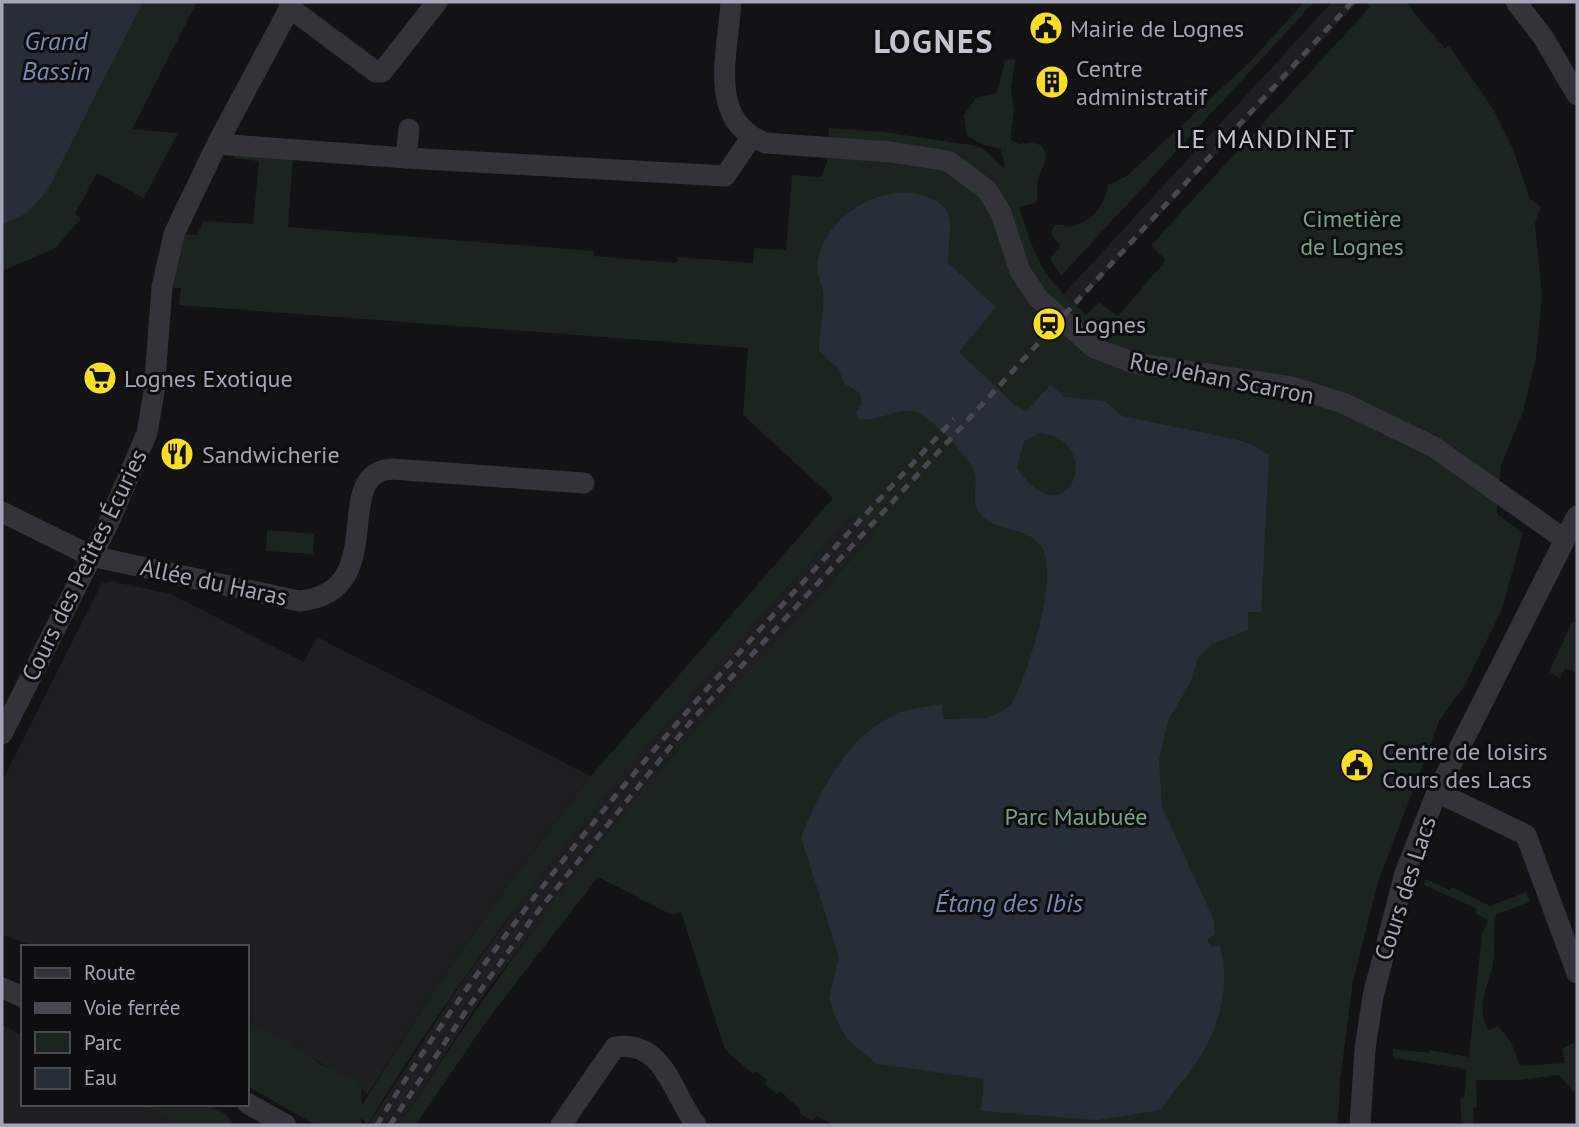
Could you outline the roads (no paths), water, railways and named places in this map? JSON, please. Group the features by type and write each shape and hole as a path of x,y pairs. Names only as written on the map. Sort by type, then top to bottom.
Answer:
{"street":[{"path":"291,4 376,72 382,72 437,2"},
{"path":"217,144 406,159 725,176 751,138 733,120 725,97 731,2"},
{"path":"1516,2 1544,37 1577,95"},
{"name":"Cours des Petites Écuries","path":"2,734 126,486 146,433 169,251 181,217 217,144 291,4"},
{"path":"406,159 409,130"},
{"name":"Rue Jehan Scarron","path":"751,138 766,143 904,153 948,161 986,190 1001,213 1020,271 1038,298 1094,348 1133,363 1292,387 1343,403 1420,438 1563,539"},
{"name":"Allée du Haras","path":"91,556 292,600 308,600 334,589 352,565 362,492 379,472 392,469 584,483"},
{"path":"2,512 91,556"},
{"name":"Cours des Lacs","path":"1360,1125 1365,1049 1386,938 1405,873 1437,792 1577,516"},
{"path":"1437,792 1526,835 1568,920 1577,973"},
{"path":"2,988 21,996"},
{"path":"561,1125 615,1047 629,1045 647,1053 663,1066 696,1125"},
{"path":"248,1104 286,1125"}],"water":[{"name":"Grand Bassin","path":"2,2 143,2 47,191 27,213 2,225"},
{"name":"Étang des Ibis","path":"899,193 914,193 930,198 946,210 950,227 948,263 996,307 959,352 1016,406 1026,412 1051,384 1064,397 1105,401 1122,416 1234,439 1251,444 1269,455 1261,612 1248,612 1248,630 1212,644 1198,658 1191,682 1168,720 1159,760 1162,807 1213,918 1215,934 1207,940 1212,947 1220,946 1224,979 1220,1011 1209,1041 1162,1108 1155,1111 1097,1120 981,1111 984,1079 877,1064 848,1040 829,999 839,957 801,837 817,800 850,749 881,723 899,713 942,704 943,719 988,718 1011,706 1032,651 1047,580 1046,560 1035,539 991,523 978,510 975,501 975,473 949,439 923,415 916,412 902,411 873,419 859,419 856,413 862,404 860,393 845,384 838,368 819,351 823,298 817,264 823,244 831,230 854,209 868,201","holes":["1040,433 1060,439 1072,452 1076,467 1073,481 1064,492 1052,495 1035,489 1017,468 1024,441"]}],"railway":[{"path":"390,1125 531,920 692,720 1352,2"},
{"path":"377,1125 439,1029 505,936 575,846 722,672 954,419"}],"place":[{"name":"Mairie de Lognes","path":"1046,28"},
{"name":"Centre administratif","path":"1052,82"},
{"name":"Lognes","path":"1049,324"},
{"name":"Lognes Exotique","path":"100,378"},
{"name":"Sandwicherie","path":"177,454"},
{"name":"Centre de loisirs Cours des Lacs","path":"1357,765"}],"district":[{"name":"LOGNES","path":"934,41"},
{"name":"LE MANDINET","path":"1266,138"}],"park label":[{"name":"Cimetière de Lognes","path":"1352,232"},
{"name":"Parc Maubuée","path":"1076,816"}]}
